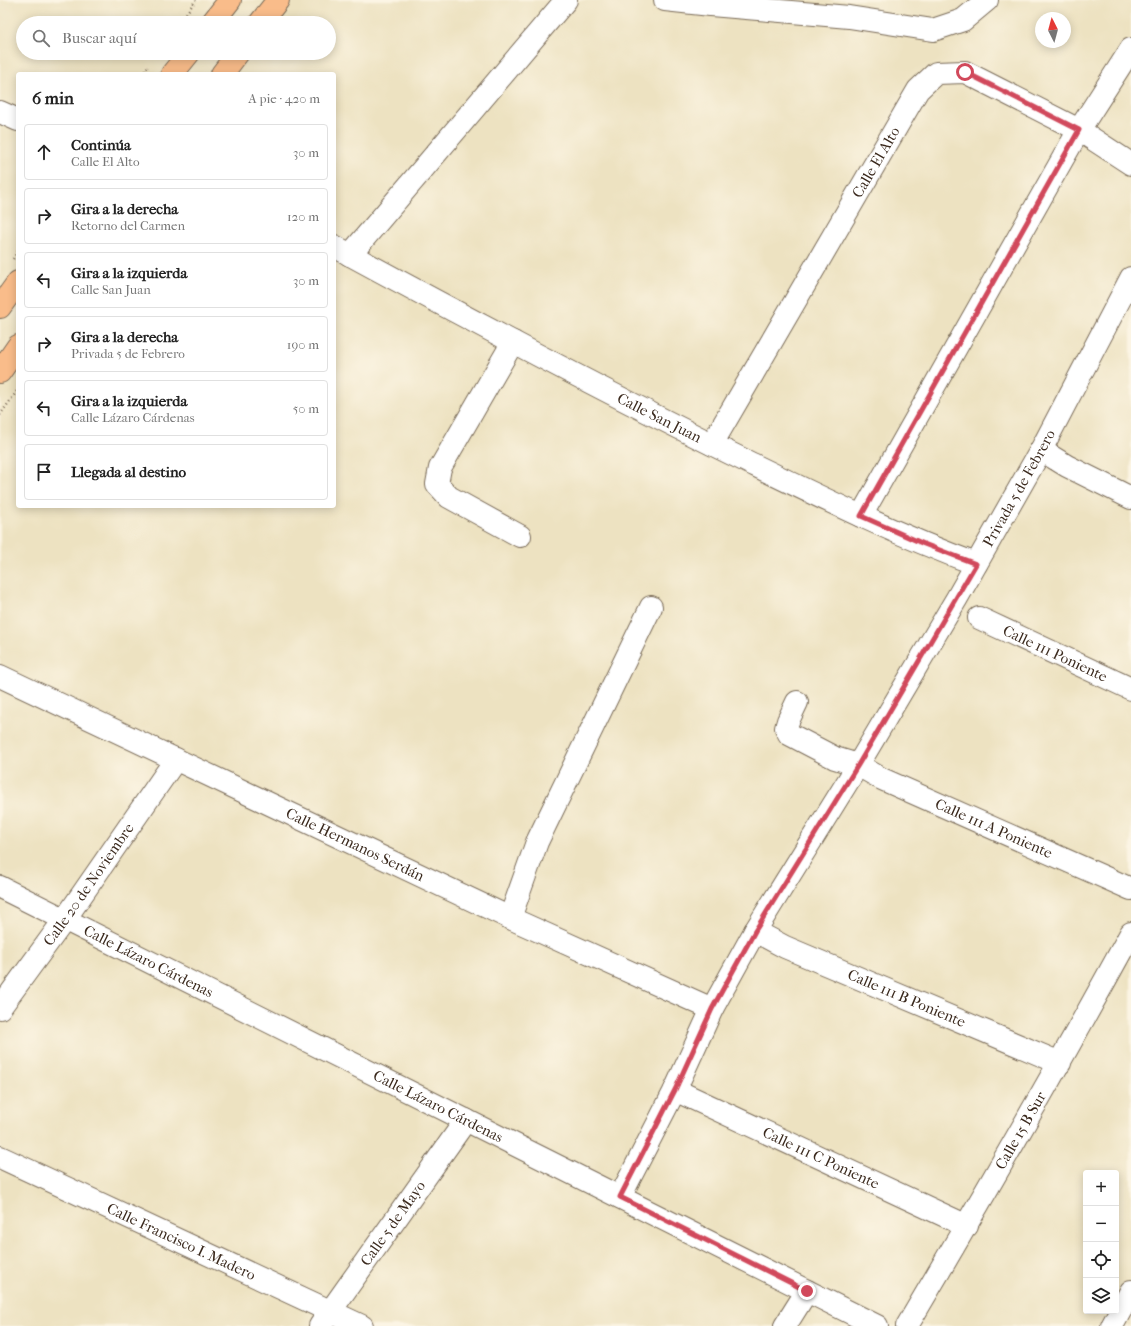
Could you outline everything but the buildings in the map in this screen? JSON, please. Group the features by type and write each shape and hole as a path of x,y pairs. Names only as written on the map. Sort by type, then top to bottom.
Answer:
{"main road":[{"path":"217,16 230,0"},
{"path":"265,16 278,0"},
{"path":"174,72 183,60"},
{"path":"224,72 233,60"},
{"path":"0,308 16,285"},
{"path":"0,372 16,349"}],"street":[{"path":"342,250 566,0"},
{"path":"665,0 850,8 933,30 963,20 987,0"},
{"path":"861,516 1079,130 1131,48"},
{"name":"Calle El Alto","path":"712,444 918,90 936,73 965,72 1079,130 1131,164"},
{"path":"0,112 16,119"},
{"name":"Calle San Juan","path":"342,250 513,342 712,444 861,516 924,544 976,564"},
{"name":"Privada 5 de Febrero","path":"620,1197 675,1090 712,1009 755,931 858,765 976,564 1125,304 1131,278"},
{"path":"513,342 440,468 437,484 449,497 520,536"},
{"path":"1041,450 1067,466 1131,498"},
{"path":"510,918 537,842 651,607"},
{"name":"Calle 111 Poniente","path":"979,618 1131,689"},
{"name":"Calle Hermanos Serdán","path":"0,676 510,918 712,1009"},
{"name":"Calle 111 A Poniente","path":"797,702 786,728 789,734 835,758 858,765 882,779 1131,889"},
{"name":"Calle 20 de Noviembre","path":"0,1008 65,919 176,759"},
{"name":"Calle Lázaro Cárdenas","path":"0,887 877,1326"},
{"name":"Calle 111 B Poniente","path":"755,931 785,947 1060,1063"},
{"name":"Calle 15 B Sur","path":"907,1326 1060,1063 1131,933"},
{"name":"Calle 111 C Poniente","path":"675,1090 966,1226"},
{"name":"Calle 5 de Mayo","path":"325,1319 466,1120"},
{"name":"Calle Francisco I. Madero","path":"0,1157 325,1319 362,1326"},
{"path":"785,1326 807,1291"},
{"path":"1112,1326 1131,1291"}],"path":[{"path":"184,16 196,0"},
{"path":"0,415 16,392"}],"route":[{"path":"807,1291 620,1197 675,1090 712,1009 755,931 858,765 976,564 924,544 861,516 1079,130 965,72"}]}
